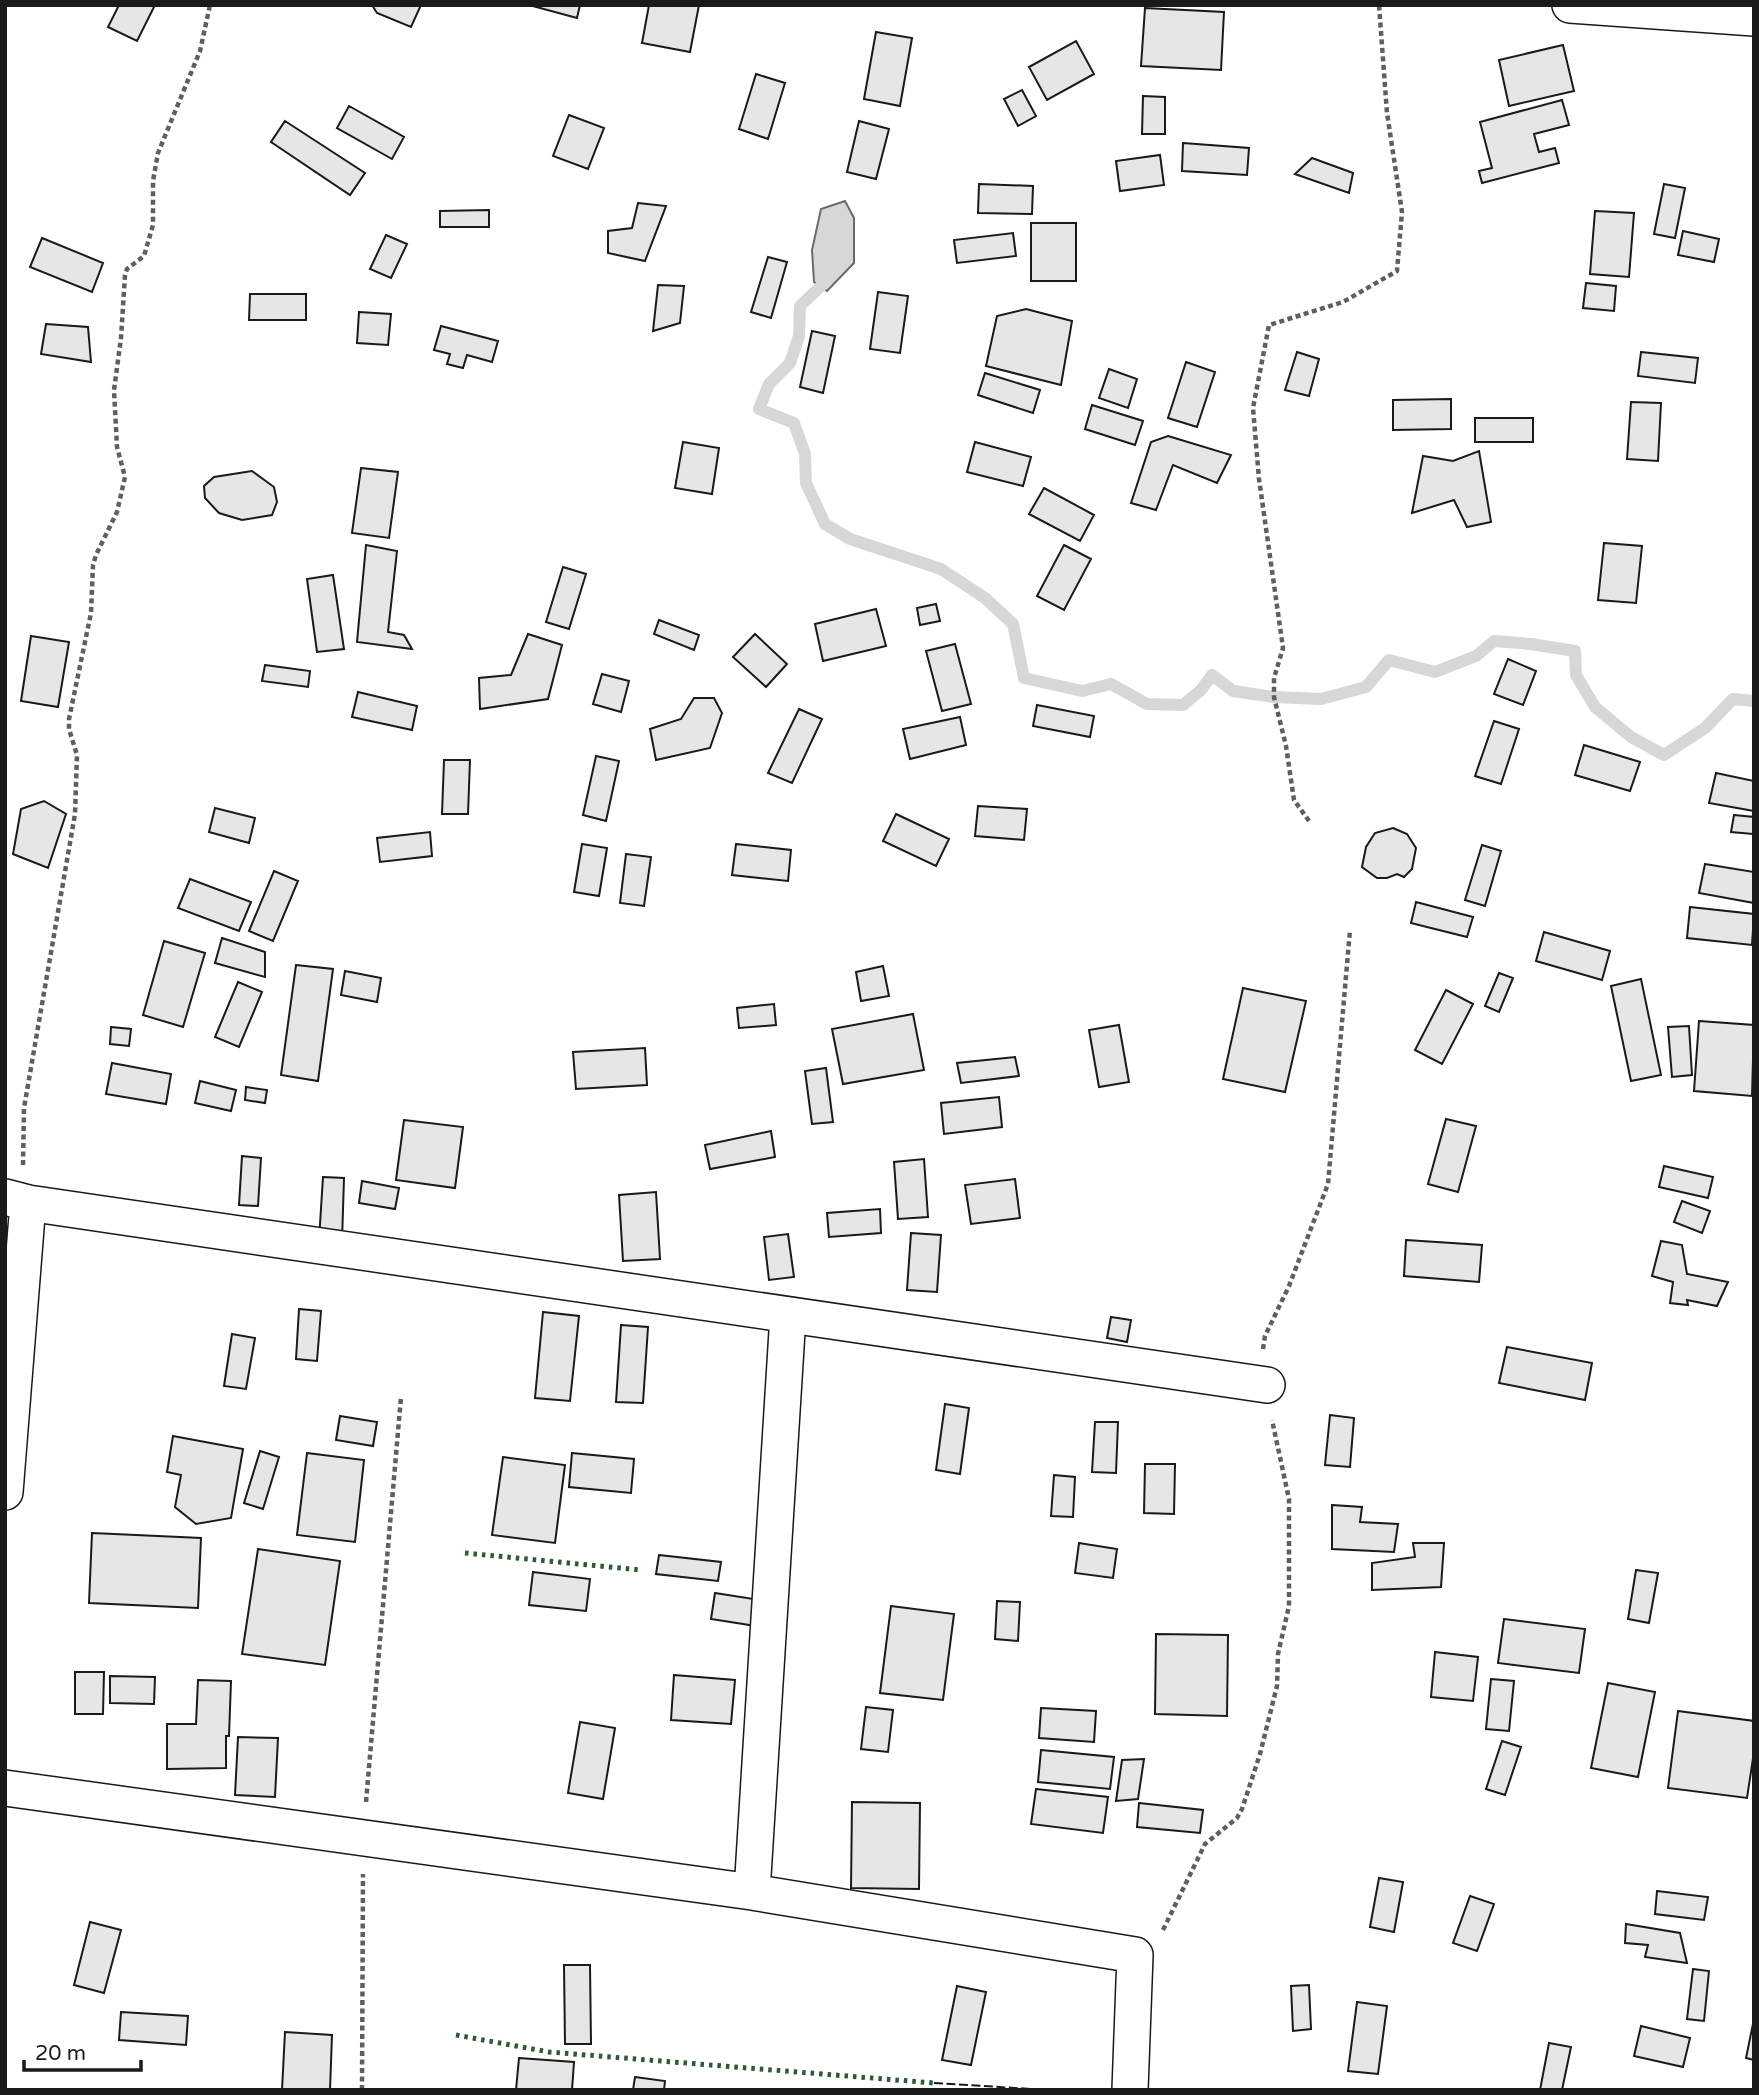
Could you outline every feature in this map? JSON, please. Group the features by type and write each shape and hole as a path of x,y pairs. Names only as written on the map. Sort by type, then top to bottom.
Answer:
{"street":[{"path":"1570,5 1754,18"},
{"path":"5,1492 17,1200 1268,1385"},
{"path":"752,1892 788,1315"},
{"path":"5,1788 752,1892 1135,1955 1129,2090"}],"path":[{"path":"17,1200 23,1169 24,1108 75,814 77,755 69,729 69,719 91,613 93,565 117,512 125,477 117,447 114,390 125,275 127,269 144,256 153,225 153,181 158,153 200,51 210,5"},
{"path":"1309,821 1294,800 1286,746 1274,698 1274,678 1283,648 1259,479 1253,408 1269,325 1343,302 1397,271 1402,212 1387,113 1379,5"},
{"path":"1135,1955 1157,1938 1169,1921 1205,1844 1237,1818 1260,1754 1277,1686 1278,1654 1289,1606 1289,1499 1270,1410 1263,1344 1289,1286 1328,1184 1347,989 1350,930"},
{"path":"362,2090 363,1838 401,1397"}],"shaded area":[{"path":"845,201 854,218 854,263 827,291 814,282 812,250 821,209"}],"building":[{"path":"119,5 155,5 137,41 108,27"},
{"path":"372,5 421,5 411,27 377,13"},
{"path":"529,5 580,5 577,18"},
{"path":"649,5 699,5 690,52 642,43"},
{"path":"1145,8 1224,12 1221,70 1141,66"},
{"path":"876,32 912,38 900,106 864,99"},
{"path":"1076,41 1094,74 1047,100 1029,67"},
{"path":"1563,45 1574,91 1509,106 1499,60"},
{"path":"756,74 785,83 768,139 739,129"},
{"path":"1022,90 1036,116 1018,126 1004,99"},
{"path":"1143,96 1165,97 1165,134 1142,134"},
{"path":"1562,100 1569,125 1534,134 1539,152 1555,148 1559,163 1482,183 1479,171 1492,168 1480,122"},
{"path":"349,106 404,137 392,159 337,128"},
{"path":"569,115 604,128 588,169 553,156"},
{"path":"285,121 365,173 350,195 271,142"},
{"path":"859,121 889,129 876,179 847,172"},
{"path":"1183,143 1249,148 1247,175 1182,171"},
{"path":"1160,155 1164,185 1120,191 1116,161"},
{"path":"1312,158 1353,173 1349,193 1295,174"},
{"path":"979,184 1033,186 1032,214 978,213"},
{"path":"1664,184 1685,188 1675,238 1654,234"},
{"path":"638,203 666,206 645,261 608,253 608,231 632,228"},
{"path":"489,210 489,227 440,227 440,211"},
{"path":"1595,211 1634,213 1629,277 1590,274"},
{"path":"1031,223 1076,223 1076,281 1031,281"},
{"path":"1683,231 1719,239 1714,262 1678,255"},
{"path":"1013,233 1016,256 957,263 954,240"},
{"path":"386,235 407,244 391,278 370,269"},
{"path":"42,238 103,263 92,292 30,267"},
{"path":"768,257 787,262 771,318 751,312"},
{"path":"1586,283 1616,286 1614,311 1583,308"},
{"path":"658,285 684,286 680,323 653,331"},
{"path":"878,292 908,296 900,353 870,349"},
{"path":"250,294 306,294 306,320 249,320"},
{"path":"1026,309 1072,321 1061,385 986,366 997,316"},
{"path":"359,312 391,314 388,345 357,343"},
{"path":"46,324 88,327 91,362 41,354"},
{"path":"441,326 498,341 492,362 467,355 463,368 447,364 450,354 434,350"},
{"path":"812,331 835,336 823,393 800,387"},
{"path":"1297,352 1319,359 1309,396 1285,390"},
{"path":"1641,352 1698,358 1695,383 1638,376"},
{"path":"1186,362 1215,372 1197,427 1168,418"},
{"path":"1109,369 1137,379 1128,408 1099,398"},
{"path":"985,373 1040,390 1033,413 978,395"},
{"path":"1451,399 1451,429 1393,430 1393,400"},
{"path":"1631,402 1661,403 1658,461 1627,459"},
{"path":"1092,405 1143,421 1135,445 1085,429"},
{"path":"1475,418 1533,418 1533,442 1475,442"},
{"path":"1168,436 1231,455 1217,483 1173,465 1156,510 1131,503 1151,442"},
{"path":"683,442 719,448 712,494 675,488"},
{"path":"975,442 1031,457 1023,486 967,472"},
{"path":"1479,451 1491,522 1467,527 1454,500 1412,513 1423,456 1453,461"},
{"path":"361,468 398,472 389,538 352,533"},
{"path":"252,471 274,487 277,502 272,515 242,520 219,513 205,498 204,486 214,477"},
{"path":"1044,488 1094,515 1080,541 1029,514"},
{"path":"1604,543 1642,546 1636,603 1598,600"},
{"path":"366,545 397,551 388,632 404,635 412,649 357,642"},
{"path":"1064,545 1091,559 1064,610 1037,596"},
{"path":"563,567 586,574 569,629 546,622"},
{"path":"333,575 344,649 317,652 307,579"},
{"path":"936,604 940,621 920,625 917,608"},
{"path":"876,609 886,646 823,661 815,624"},
{"path":"659,620 699,635 694,650 654,634"},
{"path":"528,634 562,645 548,699 480,709 479,678 511,675"},
{"path":"755,634 787,664 766,687 733,657"},
{"path":"31,636 69,642 58,707 21,701"},
{"path":"955,644 971,704 942,711 926,651"},
{"path":"1508,659 1536,671 1523,705 1494,694"},
{"path":"265,665 310,671 308,687 262,681"},
{"path":"602,674 629,681 621,712 593,704"},
{"path":"358,692 417,706 412,730 352,717"},
{"path":"694,698 714,698 722,713 710,748 656,760 650,729 681,719"},
{"path":"1037,705 1094,716 1090,737 1033,726"},
{"path":"799,709 822,719 792,783 768,773"},
{"path":"960,717 966,745 910,759 903,729"},
{"path":"1494,721 1519,729 1501,784 1475,776"},
{"path":"1584,745 1640,762 1630,791 1575,775"},
{"path":"596,756 619,761 606,821 583,815"},
{"path":"444,760 470,760 468,814 442,814"},
{"path":"1716,773 1754,781 1754,811 1709,803"},
{"path":"44,801 66,814 48,868 13,854 21,809"},
{"path":"978,806 1027,809 1024,840 975,836"},
{"path":"215,808 255,818 249,843 209,832"},
{"path":"896,814 949,839 936,866 883,841"},
{"path":"1734,815 1754,817 1753,834 1731,832"},
{"path":"1393,828 1407,834 1416,848 1412,869 1404,877 1397,874 1377,878 1362,867 1366,847 1375,833"},
{"path":"430,832 432,856 380,862 377,838"},
{"path":"582,844 607,848 599,896 574,892"},
{"path":"736,844 791,850 788,881 732,875"},
{"path":"1482,845 1501,851 1485,906 1465,900"},
{"path":"626,854 651,857 644,906 620,903"},
{"path":"1705,864 1754,872 1754,903 1699,893"},
{"path":"274,871 298,881 273,941 249,931"},
{"path":"190,879 251,902 239,931 178,908"},
{"path":"1416,902 1473,917 1467,937 1411,923"},
{"path":"1690,907 1754,914 1752,945 1687,938"},
{"path":"1544,932 1610,951 1602,980 1536,961"},
{"path":"222,938 265,952 265,977 215,963"},
{"path":"164,941 205,953 183,1027 143,1015"},
{"path":"296,965 333,969 318,1081 281,1075"},
{"path":"883,966 889,996 861,1001 856,972"},
{"path":"345,971 381,978 377,1002 341,995"},
{"path":"1499,973 1513,978 1499,1012 1485,1006"},
{"path":"1641,979 1661,1075 1631,1081 1611,986"},
{"path":"238,982 262,992 239,1047 215,1037"},
{"path":"1243,988 1306,1001 1285,1092 1223,1079"},
{"path":"1446,990 1473,1004 1442,1064 1415,1050"},
{"path":"774,1004 776,1025 739,1028 737,1008"},
{"path":"913,1014 924,1070 843,1084 832,1029"},
{"path":"1699,1021 1754,1025 1752,1096 1694,1091"},
{"path":"1119,1025 1129,1082 1099,1087 1089,1030"},
{"path":"1689,1026 1692,1075 1672,1077 1668,1027"},
{"path":"111,1027 131,1029 129,1046 110,1044"},
{"path":"645,1048 647,1085 576,1089 573,1052"},
{"path":"1015,1057 1019,1076 961,1083 957,1063"},
{"path":"112,1063 171,1074 166,1104 106,1094"},
{"path":"826,1068 833,1122 812,1124 805,1071"},
{"path":"200,1081 236,1090 231,1111 195,1103"},
{"path":"246,1087 267,1090 265,1103 245,1100"},
{"path":"999,1097 1002,1127 944,1134 941,1103"},
{"path":"1446,1119 1476,1126 1458,1192 1428,1184"},
{"path":"404,1120 463,1127 455,1188 396,1180"},
{"path":"771,1131 775,1157 710,1169 705,1145"},
{"path":"242,1156 261,1158 258,1206 239,1205"},
{"path":"924,1159 928,1217 898,1219 894,1162"},
{"path":"1664,1166 1713,1177 1708,1198 1659,1187"},
{"path":"323,1177 344,1178 342,1241 319,1240"},
{"path":"1015,1179 1020,1218 971,1224 965,1185"},
{"path":"362,1181 399,1188 395,1209 359,1203"},
{"path":"656,1192 660,1259 623,1261 619,1195"},
{"path":"1682,1201 1710,1211 1702,1233 1674,1222"},
{"path":"880,1209 881,1233 829,1237 827,1213"},
{"path":"911,1233 941,1235 937,1292 907,1290"},
{"path":"788,1234 794,1277 769,1280 764,1237"},
{"path":"1406,1240 1482,1245 1479,1282 1404,1276"},
{"path":"1661,1241 1682,1245 1687,1274 1728,1282 1717,1306 1687,1300 1688,1305 1670,1303 1673,1282 1652,1276"},
{"path":"299,1309 321,1311 317,1361 296,1359"},
{"path":"543,1312 579,1316 570,1401 535,1398"},
{"path":"1111,1317 1131,1320 1127,1342 1107,1338"},
{"path":"621,1325 648,1327 643,1403 616,1402"},
{"path":"232,1334 255,1338 246,1389 224,1386"},
{"path":"1507,1347 1592,1363 1585,1400 1499,1383"},
{"path":"945,1404 969,1408 960,1474 936,1470"},
{"path":"1330,1415 1354,1418 1350,1467 1325,1465"},
{"path":"340,1416 377,1422 373,1446 336,1440"},
{"path":"1095,1422 1118,1422 1116,1473 1092,1472"},
{"path":"173,1436 243,1449 231,1518 196,1524 175,1507 181,1475 167,1472"},
{"path":"260,1451 279,1457 263,1509 244,1503"},
{"path":"307,1453 364,1460 355,1542 297,1535"},
{"path":"572,1453 634,1459 631,1493 569,1487"},
{"path":"503,1457 565,1465 555,1543 492,1535"},
{"path":"1145,1464 1175,1464 1174,1514 1144,1513"},
{"path":"1054,1475 1075,1477 1073,1517 1051,1516"},
{"path":"1332,1505 1362,1507 1360,1522 1398,1524 1394,1552 1332,1549"},
{"path":"92,1533 201,1538 198,1608 89,1603"},
{"path":"1079,1543 1117,1549 1113,1578 1075,1573"},
{"path":"1413,1543 1444,1543 1441,1587 1372,1590 1372,1563 1415,1557"},
{"path":"258,1549 340,1561 325,1665 242,1654"},
{"path":"659,1555 721,1562 718,1581 656,1574"},
{"path":"1636,1570 1658,1573 1649,1623 1628,1619"},
{"path":"533,1572 590,1579 586,1611 529,1605"},
{"path":"715,1593 760,1600 756,1626 711,1619"},
{"path":"997,1601 1020,1602 1018,1641 995,1639"},
{"path":"891,1606 954,1614 943,1700 880,1693"},
{"path":"1504,1619 1585,1629 1579,1673 1498,1663"},
{"path":"1156,1634 1228,1635 1227,1716 1155,1714"},
{"path":"1435,1652 1478,1657 1473,1701 1431,1697"},
{"path":"75,1672 104,1672 103,1714 75,1714"},
{"path":"674,1675 735,1680 731,1724 671,1720"},
{"path":"110,1676 155,1677 154,1704 110,1703"},
{"path":"1491,1679 1514,1681 1509,1731 1486,1729"},
{"path":"198,1680 231,1681 226,1768 167,1769 167,1724 196,1724"},
{"path":"1608,1683 1655,1692 1638,1777 1591,1768"},
{"path":"866,1707 893,1710 888,1752 861,1749"},
{"path":"1041,1708 1096,1711 1094,1742 1039,1738"},
{"path":"1678,1711 1754,1721 1754,1752 1747,1798 1668,1788"},
{"path":"580,1722 615,1728 603,1799 568,1793"},
{"path":"238,1737 278,1738 275,1797 235,1795"},
{"path":"1502,1741 1521,1747 1505,1795 1486,1789"},
{"path":"1041,1750 1114,1757 1110,1789 1038,1782"},
{"path":"1144,1759 1138,1799 1116,1801 1122,1760"},
{"path":"1036,1789 1108,1797 1103,1833 1031,1824"},
{"path":"852,1802 920,1803 919,1889 851,1888"},
{"path":"1139,1803 1203,1810 1200,1833 1137,1827"},
{"path":"1379,1878 1403,1882 1394,1932 1370,1927"},
{"path":"1657,1891 1708,1897 1704,1920 1655,1914"},
{"path":"1470,1896 1494,1904 1477,1951 1453,1943"},
{"path":"90,1922 121,1930 104,1993 74,1985"},
{"path":"1626,1924 1680,1933 1687,1963 1645,1957 1648,1945 1625,1943"},
{"path":"564,1965 590,1965 591,2044 565,2044"},
{"path":"1693,1969 1709,1971 1704,2021 1687,2019"},
{"path":"1309,1985 1311,2029 1293,2031 1291,1986"},
{"path":"957,1986 986,1992 971,2065 942,2060"},
{"path":"1357,2002 1387,2006 1378,2074 1348,2071"},
{"path":"121,2012 188,2016 186,2045 119,2040"},
{"path":"1754,2019 1754,2060 1746,2058"},
{"path":"1641,2026 1690,2038 1683,2067 1634,2056"},
{"path":"285,2032 332,2035 330,2090 282,2090"},
{"path":"1549,2043 1571,2047 1562,2090 1540,2090"},
{"path":"519,2058 574,2062 572,2090 516,2090"},
{"path":"635,2077 665,2081 664,2090 633,2090"}],"waterway":[{"path":"821,286 800,306 799,336 790,363 769,384 759,409 794,423 805,454 806,483 825,524 850,539 941,569 985,598 1013,624 1024,678 1082,691 1111,684 1147,704 1183,705 1201,690 1212,675 1233,691 1274,697 1321,699 1366,687 1389,660 1435,672 1476,656 1494,641 1531,644 1575,651 1576,675 1595,707 1631,737 1664,755 1705,728 1733,699 1754,701"}],"hedge":[{"path":"465,1553 641,1570"},
{"path":"456,2035 549,2052 934,2083"}],"fence":[{"path":"934,2083 1048,2090"}]}
